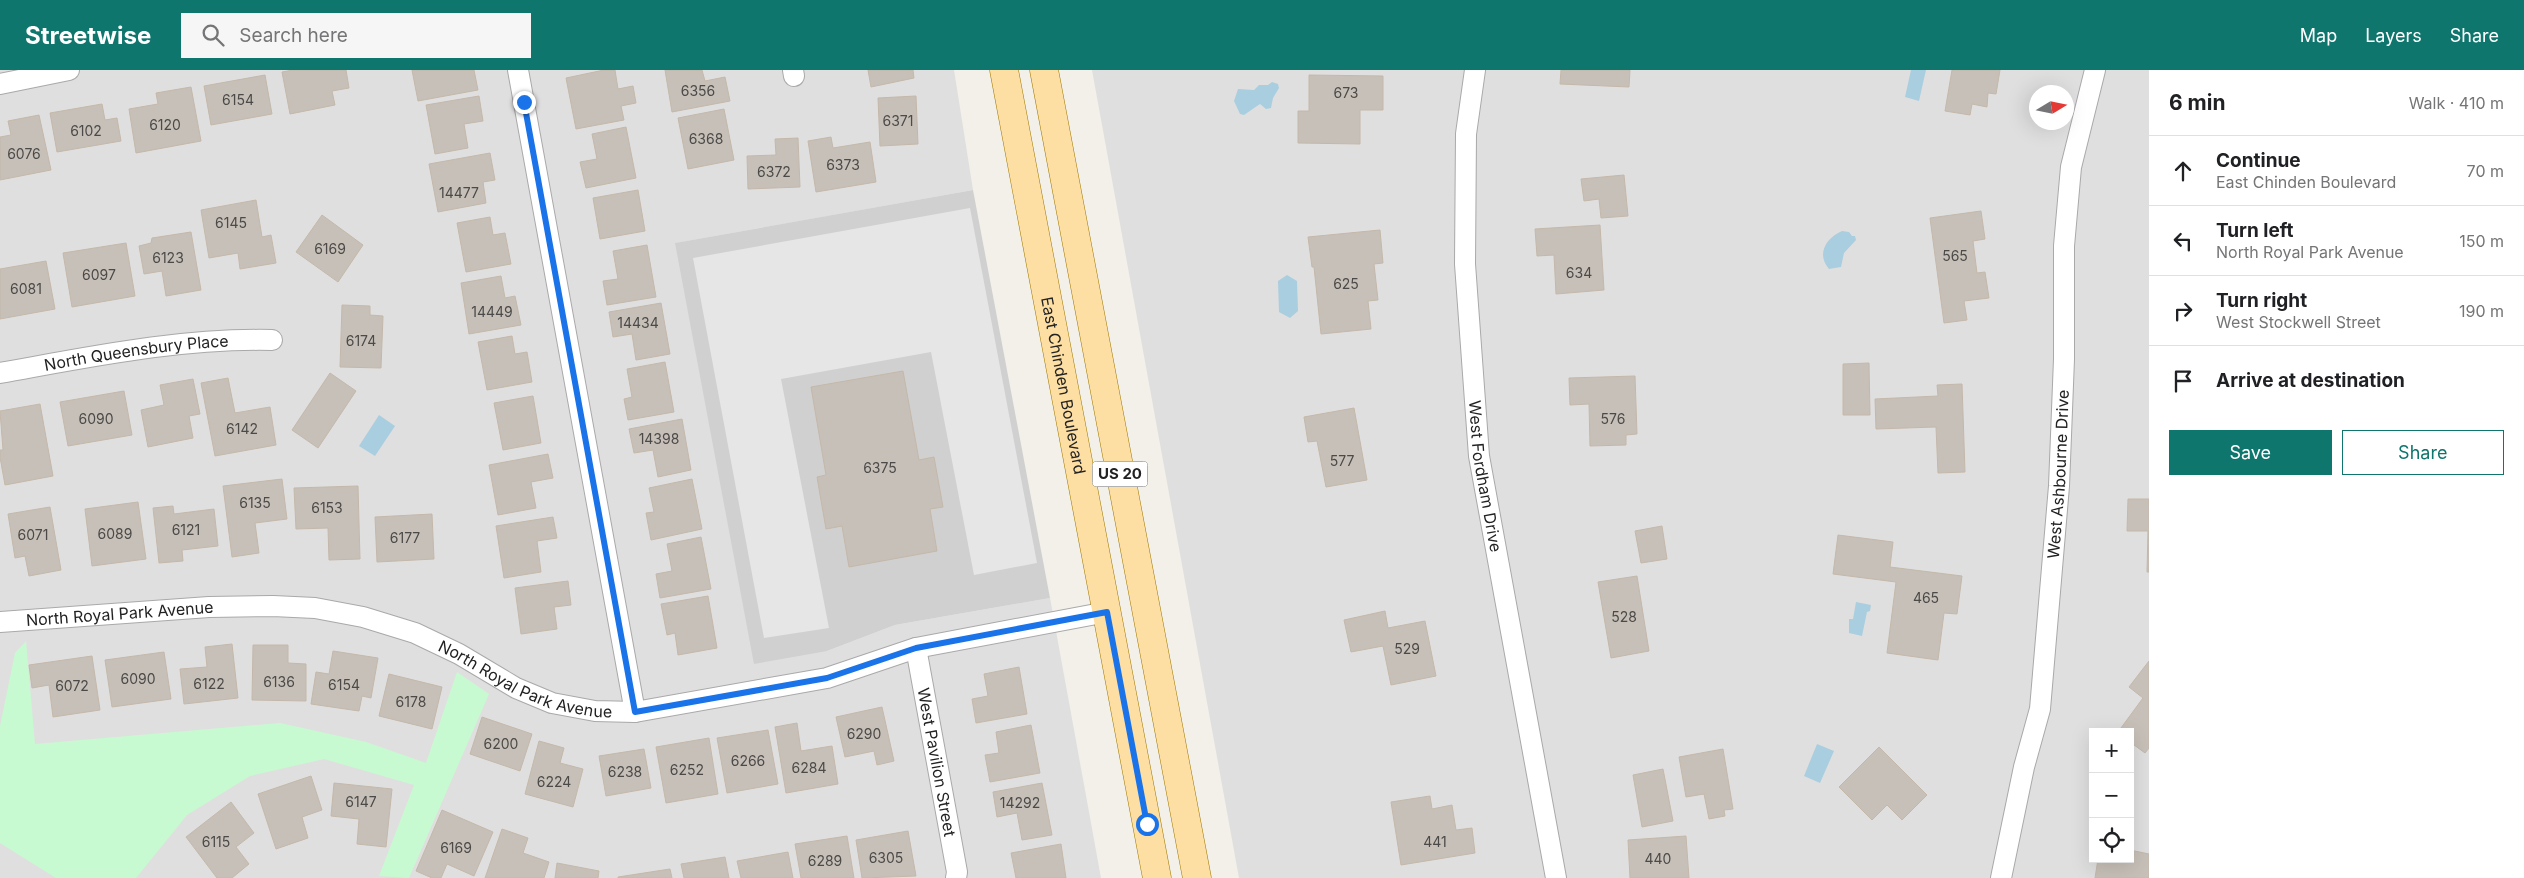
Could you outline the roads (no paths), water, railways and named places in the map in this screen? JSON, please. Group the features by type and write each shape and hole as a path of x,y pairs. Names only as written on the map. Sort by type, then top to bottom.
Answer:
{"main road":[{"name":"East Chinden Boulevard","path":"1004,70 1157,878"},
{"name":"US 20","path":"1044,70 1197,878"},
{"path":"1107,612 1138,658 1179,878"}],"street":[{"path":"0,84 69,70"},
{"path":"518,70 635,712"},
{"name":"West Fordham Drive","path":"1475,70 1466,134 1465,264 1479,456 1556,878"},
{"name":"West Ashbourne Drive","path":"2001,878 2024,767 2040,709 2059,486 2064,359 2064,246 2071,167 2095,70"},
{"name":"North Queensbury Place","path":"0,373 177,343 217,340 272,340"},
{"name":"North Royal Park Avenue","path":"0,622 209,608 273,606 315,608 363,617 415,633 459,654 516,688 552,703 595,711 635,712 827,678 916,648 1107,612"},
{"name":"West Pavilion Street","path":"916,648 957,872 956,878"}],"water":[{"path":"1911,70 1926,70 1919,101 1905,97"},
{"path":"1272,82 1278,84 1279,88 1273,98 1271,108 1266,109 1260,104 1244,115 1240,114 1234,101 1238,89 1254,90 1259,85 1268,85"},
{"path":"1842,231 1849,232 1852,236 1855,236 1856,240 1844,253 1841,267 1829,269 1823,258 1823,252 1827,242"},
{"path":"1287,275 1297,281 1298,311 1290,318 1279,312 1278,281"},
{"path":"379,415 395,426 375,456 359,446"},
{"path":"1856,602 1871,605 1870,611 1867,612 1862,636 1849,633 1849,619 1853,619"},
{"path":"1817,744 1834,751 1820,783 1804,776"}]}
